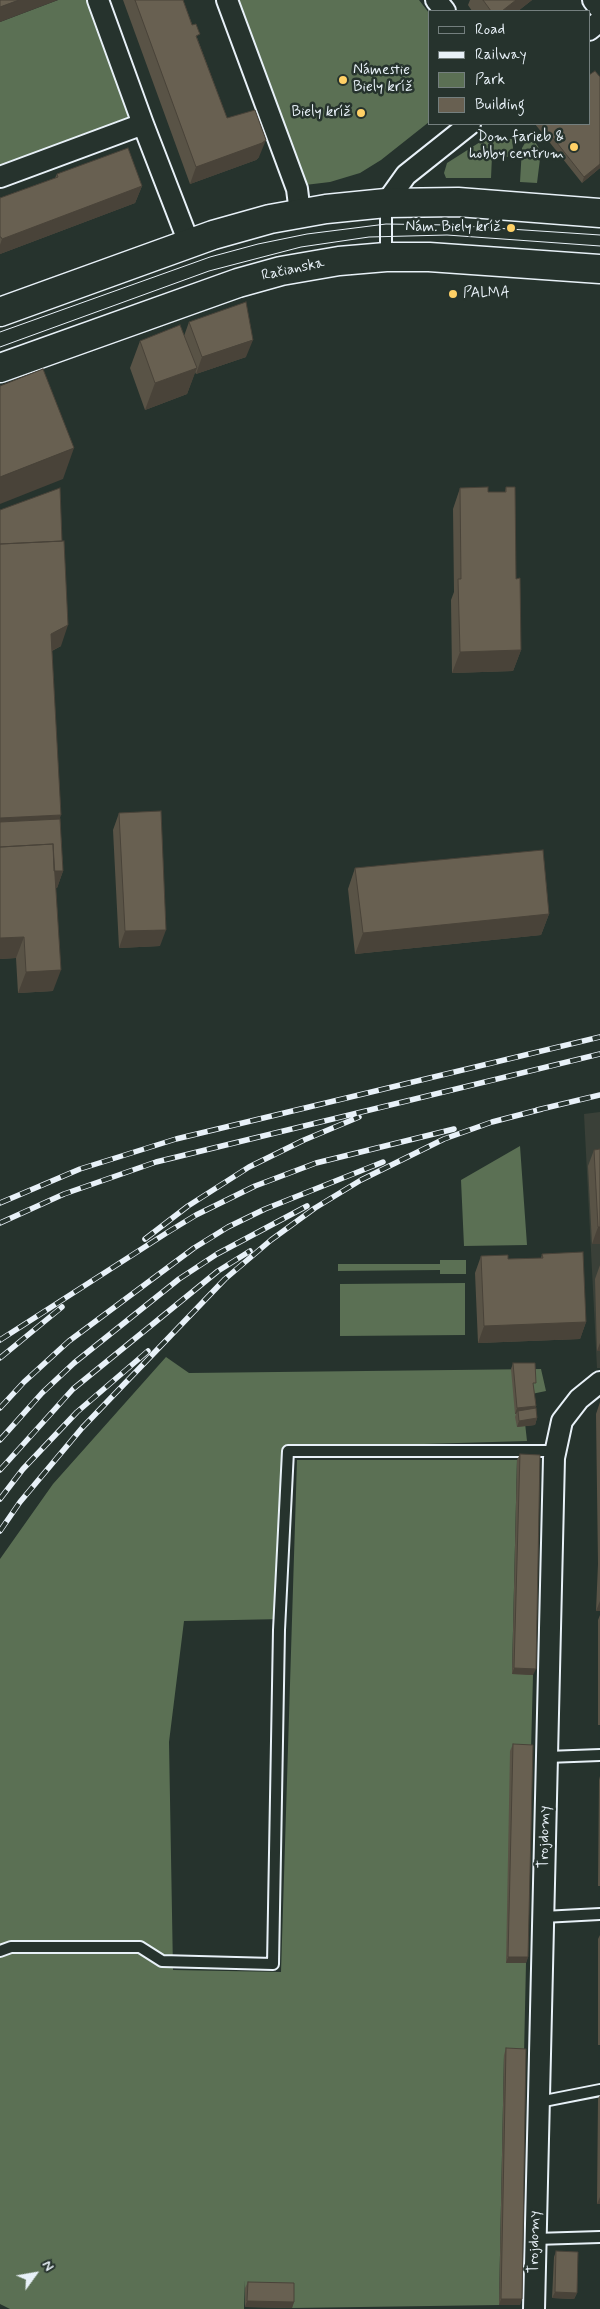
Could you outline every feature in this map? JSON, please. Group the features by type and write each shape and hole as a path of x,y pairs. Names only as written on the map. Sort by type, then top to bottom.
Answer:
{"main road":[{"path":"0,312 189,243 245,226 300,213 386,203 458,202 600,213"},
{"name":"Račianska","path":"0,368 180,302 260,276 339,261 386,257 470,259 600,269"}],"street":[{"path":"98,0 189,243"},
{"path":"227,0 297,189 300,213"},
{"path":"436,0 444,10"},
{"path":"593,0 600,9"},
{"path":"590,29 600,21"},
{"path":"0,177 143,124"},
{"path":"386,203 406,175 469,125"},
{"name":"Trojdomy","path":"534,2309 554,1451 564,1417 579,1399 600,1382"}],"lane":[{"path":"386,203 386,257"},
{"path":"0,1951 11,1947 140,1947 162,1961 272,1964 279,1630 288,1451 554,1451"},
{"path":"546,1757 600,1755"},
{"path":"543,1917 600,1914"},
{"path":"538,2102 600,2090"},
{"path":"535,2239 600,2237"}],"shaded area":[{"path":"600,1112 600,1368 597,1368 584,1114"}],"green space":[{"path":"58,0 88,0 131,120 0,169 0,22"},
{"name":"Námestie Biely kríž","path":"234,0 419,0 428,12 428,123 381,160 360,173 330,182 305,185"},
{"path":"488,137 512,139 514,157 492,156 491,178 446,178 444,173 447,163"},
{"path":"535,142 541,151 537,183 520,182 522,148 525,143"},
{"path":"520,1146 527,1245 464,1246 461,1180"},
{"path":"440,1260 466,1260 466,1274 440,1274 440,1270 338,1271 338,1264 440,1264"},
{"path":"465,1283 465,1335 340,1336 340,1284"},
{"path":"166,1357 189,1373 541,1369 546,1391 522,1396 527,1441 287,1448 283,1619 184,1621 169,1742 173,1970 281,1972 297,1460 517,1460 512,1673 533,1675 531,1751 506,1963 526,1963 524,2055 504,2055 499,2305 292,2308 292,2289 245,2288 245,2280 244,2309 10,2309 0,2304 0,1559 53,1484"}],"building":[{"path":"0,0 19,0 0,7"},
{"path":"135,0 183,0 192,25 196,24 200,34 196,36 227,118 255,110 266,140 196,167"},
{"path":"483,0 516,0 503,10 490,10"},
{"path":"595,71 600,77 600,164 584,177 543,125 590,125 590,74"},
{"path":"128,148 142,186 2,239 0,237 0,198 58,177 57,174"},
{"path":"246,302 253,340 202,357 189,322"},
{"path":"180,325 197,368 155,383 140,341"},
{"path":"43,369 74,448 0,477 0,386"},
{"path":"488,487 488,492 506,492 506,487 515,487 516,579 520,578 521,650 460,652 458,579 461,579 460,488"},
{"path":"60,488 62,541 0,544 0,510"},
{"path":"64,541 68,625 51,634 61,815 0,818 0,544"},
{"path":"161,811 166,930 125,931 119,813"},
{"path":"60,819 63,871 54,871 53,844 0,847 0,822"},
{"path":"53,844 61,970 26,972 24,937 0,938 0,847"},
{"path":"543,850 549,914 363,933 355,868"},
{"path":"600,1149 600,1227 598,1227 594,1150"},
{"path":"583,1252 586,1322 484,1326 481,1256 508,1255 508,1259 543,1258 542,1254"},
{"path":"513,1363 535,1363 536,1383 533,1383 536,1406 517,1408"},
{"path":"536,1408 537,1418 519,1421 518,1411"},
{"path":"520,1454 540,1455 536,1669 514,1668"},
{"path":"513,1744 533,1745 528,1957 508,1957"},
{"path":"506,2048 526,2049 522,2299 501,2299"},
{"path":"556,2251 578,2252 577,2293 555,2292"},
{"path":"248,2282 294,2283 294,2302 247,2301"}],"tram line":[{"path":"0,332 210,257 258,244 307,234 386,224 449,225 600,235"},
{"path":"0,347 209,271 301,247 369,237 447,235 600,246"}],"railway":[{"path":"0,1203 80,1169 176,1139 600,1037"},
{"path":"0,1223 64,1194 156,1162 600,1054"},
{"path":"537,1110 600,1095"},
{"path":"0,1531 20,1502 82,1428 225,1279 271,1240 315,1208 361,1180 444,1139 492,1122 542,1109"},
{"path":"145,1239 188,1206 249,1167 304,1140 359,1117"},
{"path":"0,1340 196,1215 255,1186 316,1163 454,1129"},
{"path":"0,1408 24,1382 69,1341 194,1248 228,1227 265,1209 383,1162"},
{"path":"0,1440 42,1393 74,1363 179,1279 217,1254 307,1206"},
{"path":"0,1470 73,1389 218,1271 250,1251"},
{"path":"0,1358 62,1307"},
{"path":"0,1499 23,1469 77,1412 148,1351"}],"place":[{"name":"Námestie Biely kríž","path":"343,80"},
{"name":"Biely kríž","path":"361,113"},
{"name":"Dom farieb & hobby centrum","path":"574,147"},
{"name":"Nám. Biely kríž","path":"511,228"},
{"name":"PALMA","path":"453,294"}]}
